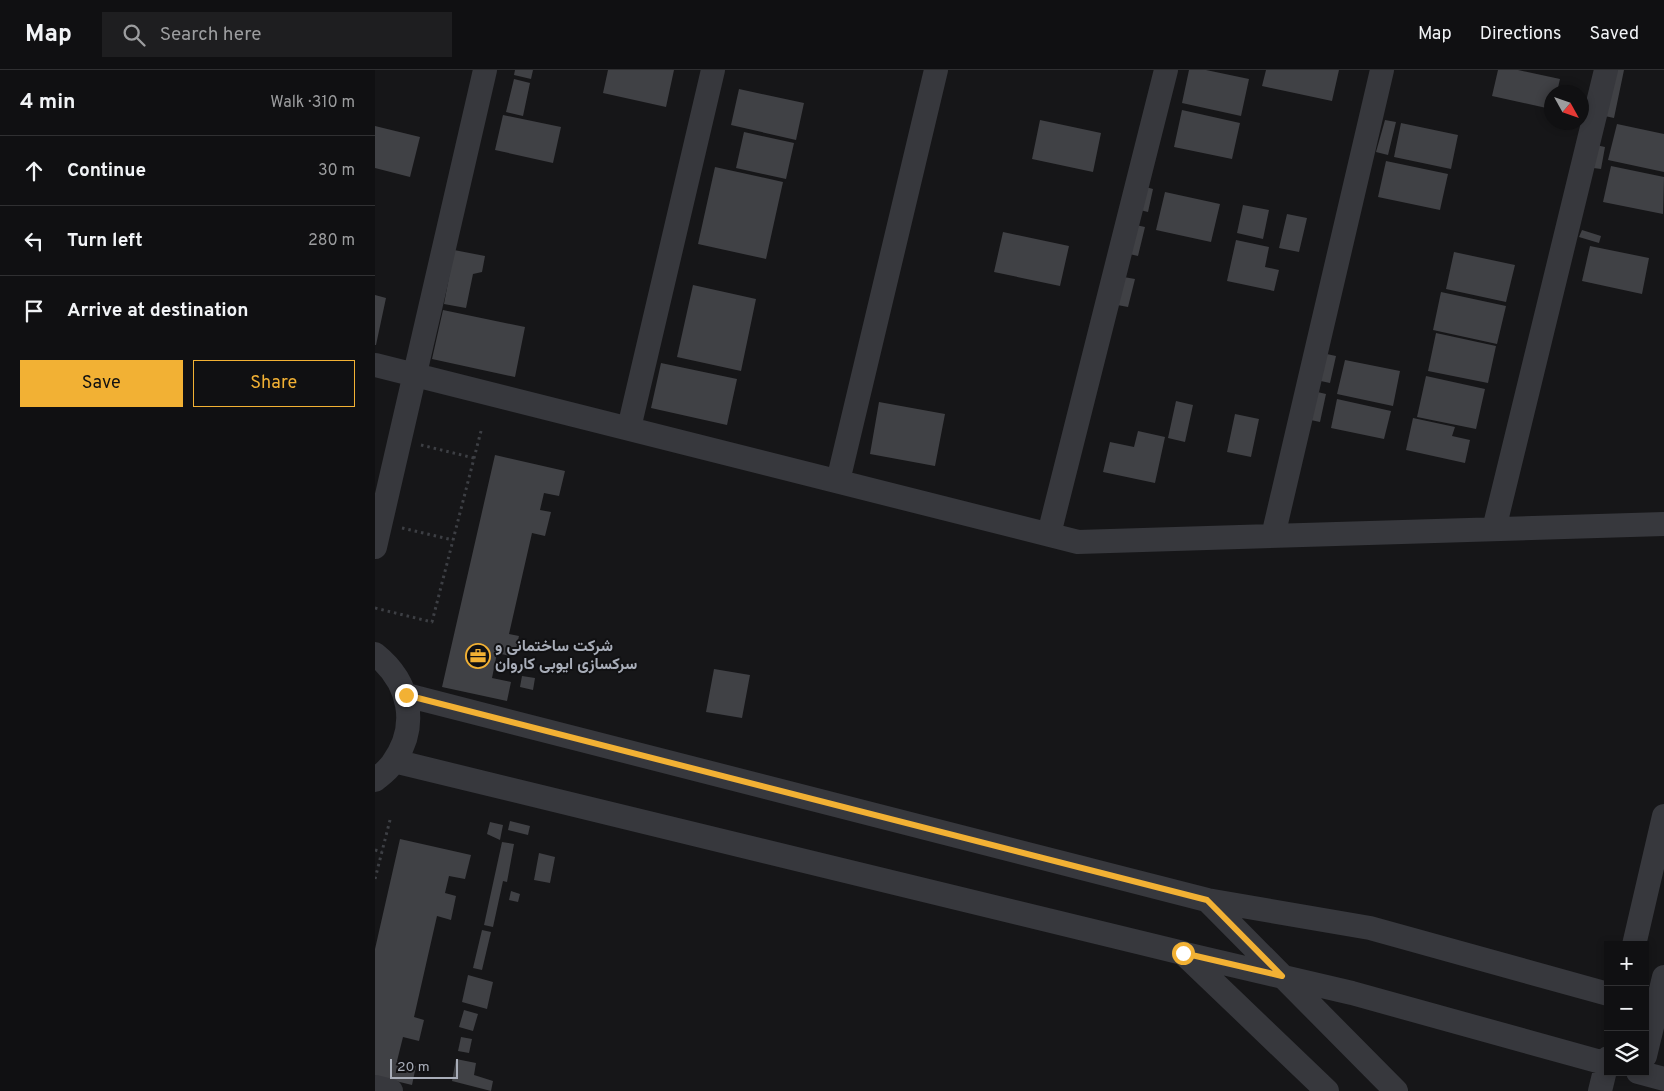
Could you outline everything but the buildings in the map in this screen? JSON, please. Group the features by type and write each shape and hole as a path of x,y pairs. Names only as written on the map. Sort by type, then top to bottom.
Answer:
{"street":[{"path":"375,547 485,70"},
{"path":"629,428 713,70"},
{"path":"838,481 936,70"},
{"path":"1049,534 1167,70"},
{"path":"1273,536 1382,70"},
{"path":"1494,529 1606,70"},
{"path":"375,365 1078,542 1664,524"},
{"path":"375,654 395,672 406,695 409,719 404,743 394,761 375,780"},
{"path":"406,695 1207,900 1370,928 1604,993"},
{"path":"394,761 1352,993 1604,1061"},
{"path":"1635,941 1664,816"},
{"path":"1207,900 1395,1091"},
{"path":"1183,953 1327,1091"},
{"path":"1649,1035 1664,977"},
{"path":"1600,1091 1604,1074"},
{"path":"1649,1075 1664,1079"},
{"path":"375,1087 391,1091"}],"path":[{"path":"375,608 432,622 481,431"},
{"path":"400,440 474,458"},
{"path":"381,523 453,540"},
{"path":"375,879 390,820"},
{"path":"375,850 382,852"}],"place":[{"name":"شرکت ساختمانی و سرکسازی ایوبی کاروان","path":"478,656"}],"route":[{"path":"406,695 1207,900 1282,976 1183,953"}]}
